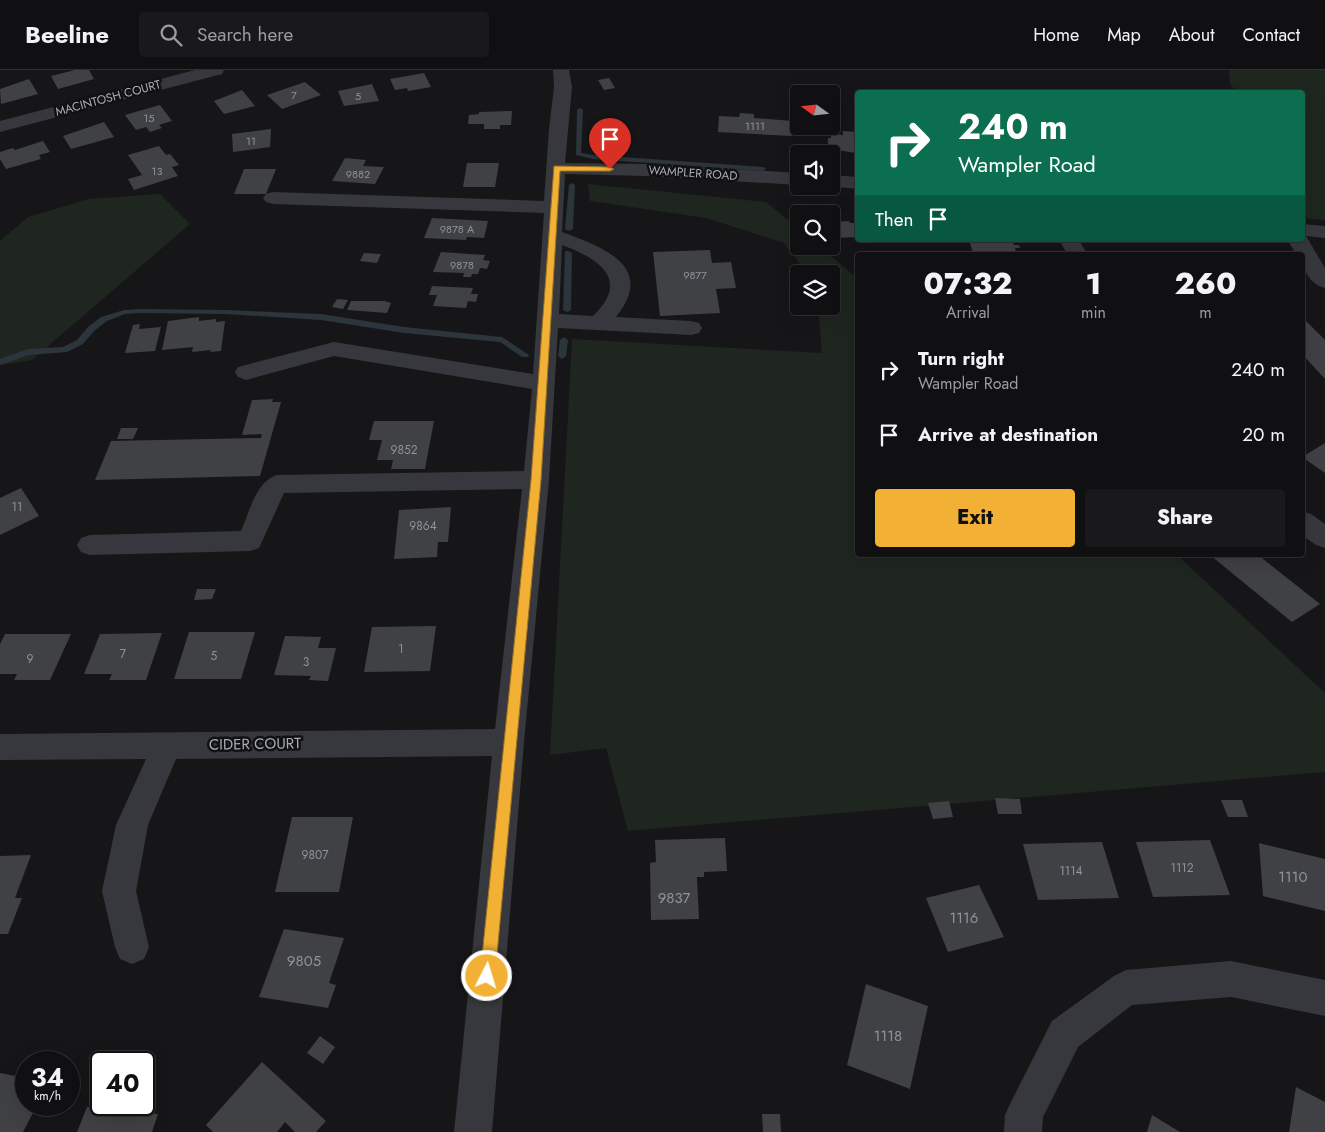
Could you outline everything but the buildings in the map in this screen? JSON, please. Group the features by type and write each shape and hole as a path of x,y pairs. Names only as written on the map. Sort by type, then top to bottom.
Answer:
{"street":[{"name":"MACINTOSH COURT","path":"0,127 216,70"},
{"path":"473,1132 509,742 536,480 563,87 561,70"},
{"name":"WAMPLER ROAD","path":"557,168 645,170 790,178"},
{"path":"840,183 855,184"},
{"path":"273,198 554,207"},
{"path":"1305,230 1325,232"},
{"path":"553,235 604,257 614,266 621,289 617,302 608,315 598,323"},
{"path":"1305,253 1325,282"},
{"path":"548,320 691,328"},
{"path":"246,372 334,348 544,383"},
{"path":"90,545 250,541 271,492 277,484 536,480"},
{"path":"1305,523 1325,538"},
{"name":"CIDER COURT","path":"0,747 509,742"},
{"path":"132,947 119,891 132,825 167,745"},
{"path":"1023,1132 1024,1115 1065,1034 1126,988 1231,979 1325,998"}],"shaded area":[{"path":"1229,70 1325,70 1325,220 1305,218 1305,90 1235,90 1230,84"},
{"path":"588,184 766,202 790,222 790,251 784,243 706,218 590,201"},
{"path":"160,194 190,224 32,360 0,365 0,241 28,217 89,199"},
{"path":"793,255 830,255 855,276 855,557 1179,557 1325,693 1325,772 628,831 606,748 550,755 572,339 822,353 819,315 840,315 840,265 801,265"}],"waterway":[{"path":"580,110 578,154 593,157 763,169"},
{"path":"569,229 572,185"},
{"path":"567,310 568,253"},
{"path":"0,362 28,352 64,350 80,342 91,329 104,319 124,312 140,311 226,312 321,317 404,330 502,340 525,355"},
{"path":"562,356 564,340"}],"route":[{"path":"487,976 536,480 557,168 610,169"}]}
